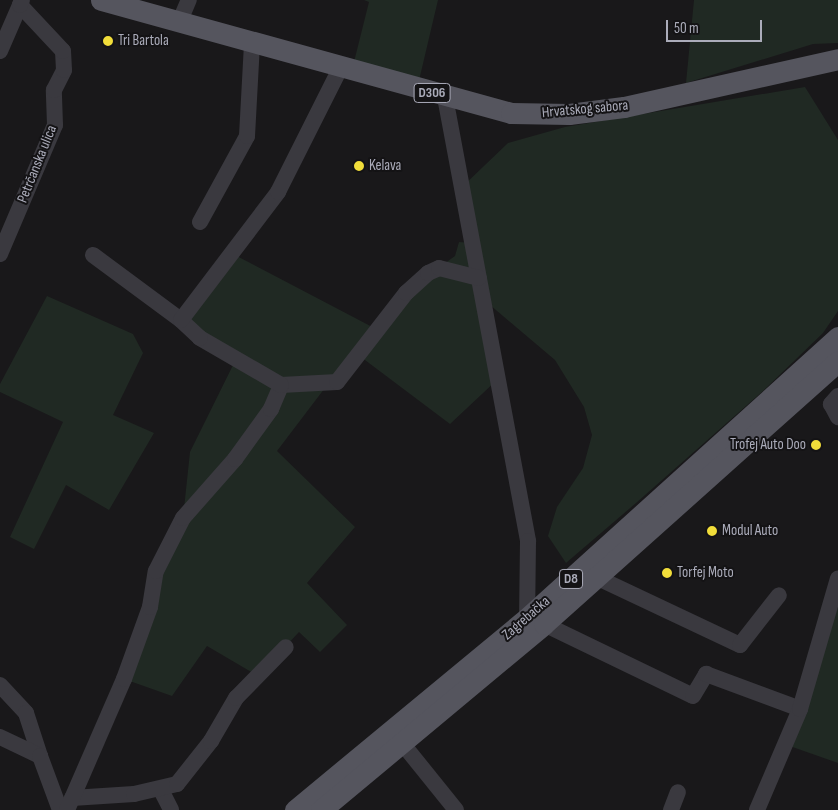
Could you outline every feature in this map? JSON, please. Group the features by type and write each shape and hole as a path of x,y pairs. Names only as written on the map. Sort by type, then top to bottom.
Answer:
{"main road":[{"name":"Hrvatskog sabora","path":"101,0 252,44 445,97 511,113 569,114 665,99 838,59"},
{"name":"Zagrebačka","path":"321,810 402,743 536,621 838,338"},
{"name":"Zagrebačka","path":"295,810 536,621 598,578 838,361"}],"street":[{"path":"179,23 189,0"},
{"path":"0,51 21,3"},
{"name":"Petrčanska ulica","path":"0,254 55,125 54,90 64,70 63,51 21,3"},
{"path":"200,222 247,136 252,44"},
{"path":"181,320 278,192 341,67"},
{"path":"445,97 528,540 536,621 693,696 706,674 800,709"},
{"path":"94,255 181,320 200,338 281,385 337,382 406,293 428,273 439,268 479,278"},
{"path":"70,804 147,616 156,571 183,518 235,460 271,408 281,385"},
{"path":"838,396 830,404 838,417"},
{"path":"598,578 740,645 779,595"},
{"path":"757,810 800,709 838,578"},
{"path":"70,804 161,790 177,784 211,741 236,698 286,647"},
{"path":"0,685 26,713 60,810"},
{"path":"0,736 40,756"},
{"path":"402,743 456,810"},
{"path":"161,790 171,810"},
{"path":"671,810 678,792"}],"shaded area":[{"path":"364,0 438,0 417,89 352,70 369,2"},
{"path":"694,0 838,0 838,43 813,44 686,83"},
{"path":"805,87 838,140 838,311 823,333 763,391 636,503 566,563 548,536 557,507 583,468 592,435 584,407 555,360 483,299 498,379 450,424 353,351 277,451 355,527 307,583 347,625 320,652 299,632 258,676 207,646 172,696 124,679 183,518 190,452 237,357 181,320 231,253 378,330 413,286 455,256 459,242 472,243 462,187 508,143 565,127"},
{"path":"47,296 133,334 143,353 113,415 154,433 109,510 66,485 34,549 10,537 63,422 0,392 0,384"},
{"path":"838,607 838,763 784,744"}],"place":[{"name":"Tri Bartola","path":"108,41"},
{"name":"Kelava","path":"359,166"},
{"name":"Trofej Auto Doo","path":"816,445"},
{"name":"Modul Auto","path":"712,531"},
{"name":"Torfej Moto","path":"667,573"}]}
